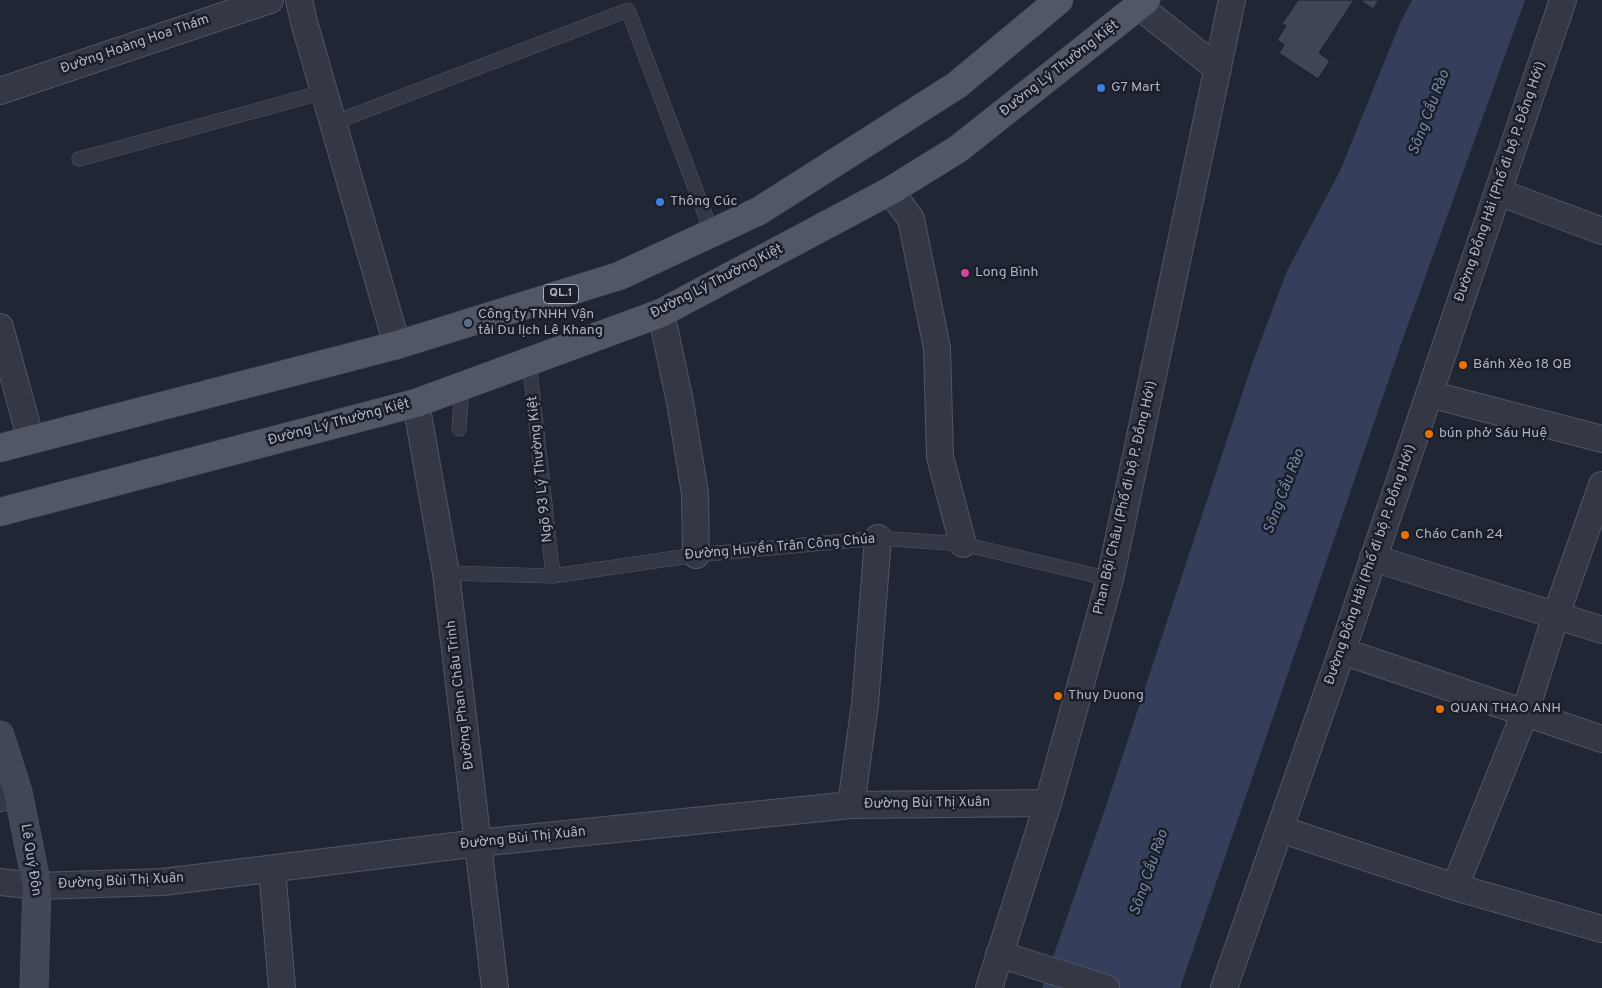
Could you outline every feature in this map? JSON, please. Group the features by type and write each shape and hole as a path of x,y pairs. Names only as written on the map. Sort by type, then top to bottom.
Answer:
{"main road":[{"name":"QL.1","path":"0,448 398,345 620,276 758,211 957,86 1058,0"},
{"name":"Đường Lý Thường Kiệt","path":"0,512 416,403 661,313 890,191 958,149 1142,3"},
{"name":"Lê Quý Đôn","path":"0,735 9,795 37,886 34,988"}],"street":[{"name":"Đường Hoàng Hoa Thám","path":"0,91 270,0"},
{"path":"299,0 398,345"},
{"name":"Phan Bội Châu (Phố đi bộ P. Đồng Hới)","path":"989,988 1048,803 1110,579 1232,0"},
{"name":"Đường Đồng Hải (Phố đi bộ P. Đồng Hới)","path":"1224,988 1342,651 1563,0"},
{"path":"1142,3 1218,69"},
{"path":"890,191 911,219 937,348 940,457 963,544"},
{"path":"1498,192 1602,231"},
{"path":"661,313 680,402 695,493 696,555"},
{"path":"0,327 31,440"},
{"path":"1429,394 1602,439"},
{"name":"Đường Phan Châu Trinh","path":"416,403 446,573 495,988"},
{"path":"1455,886 1525,713 1556,615 1602,485"},
{"path":"851,805 865,704 878,538"},
{"path":"1373,558 1602,630"},
{"path":"1342,651 1602,739"},
{"name":"Đường Bùi Thị Xuân","path":"0,882 37,886 163,882 478,843 851,805 1048,803"},
{"path":"1280,829 1455,886 1602,929"},
{"path":"272,869 282,988"},
{"path":"999,954 1106,988"}],"lane":[{"path":"333,123 628,10 712,233"},
{"path":"79,159 324,92"},
{"name":"Ngõ 93 Lý Thường Kiệt","path":"529,361 553,576"},
{"path":"459,429 462,386"},
{"name":"Đường Huyền Trân Công Chúa","path":"446,573 553,576 696,555 878,538 963,544 1110,579"}],"water":[{"name":"Sông Cầu Rào","path":"1412,0 1525,0 1400,347 1180,988 1042,988 1104,812 1252,364 1287,271 1340,171 1401,21"}],"building":[{"path":"1298,0 1354,0 1319,53 1330,61 1318,79 1279,53 1284,45 1277,40 1286,26 1282,24"},
{"path":"1360,0 1379,0 1373,9"}],"place":[{"name":"G7 Mart","path":"1101,88"},
{"name":"Thông Cúc","path":"660,202"},
{"name":"Long Bình","path":"965,273"},
{"name":"Công ty TNHH Vận tải Du lịch Lê Khang","path":"468,323"},
{"name":"Bánh Xèo 18 QB","path":"1463,365"},
{"name":"bún phở Sáu Huệ","path":"1429,434"},
{"name":"Cháo Canh 24","path":"1405,535"},
{"name":"Thuy Duong","path":"1058,696"},
{"name":"QUAN THAO ANH","path":"1440,709"}]}
